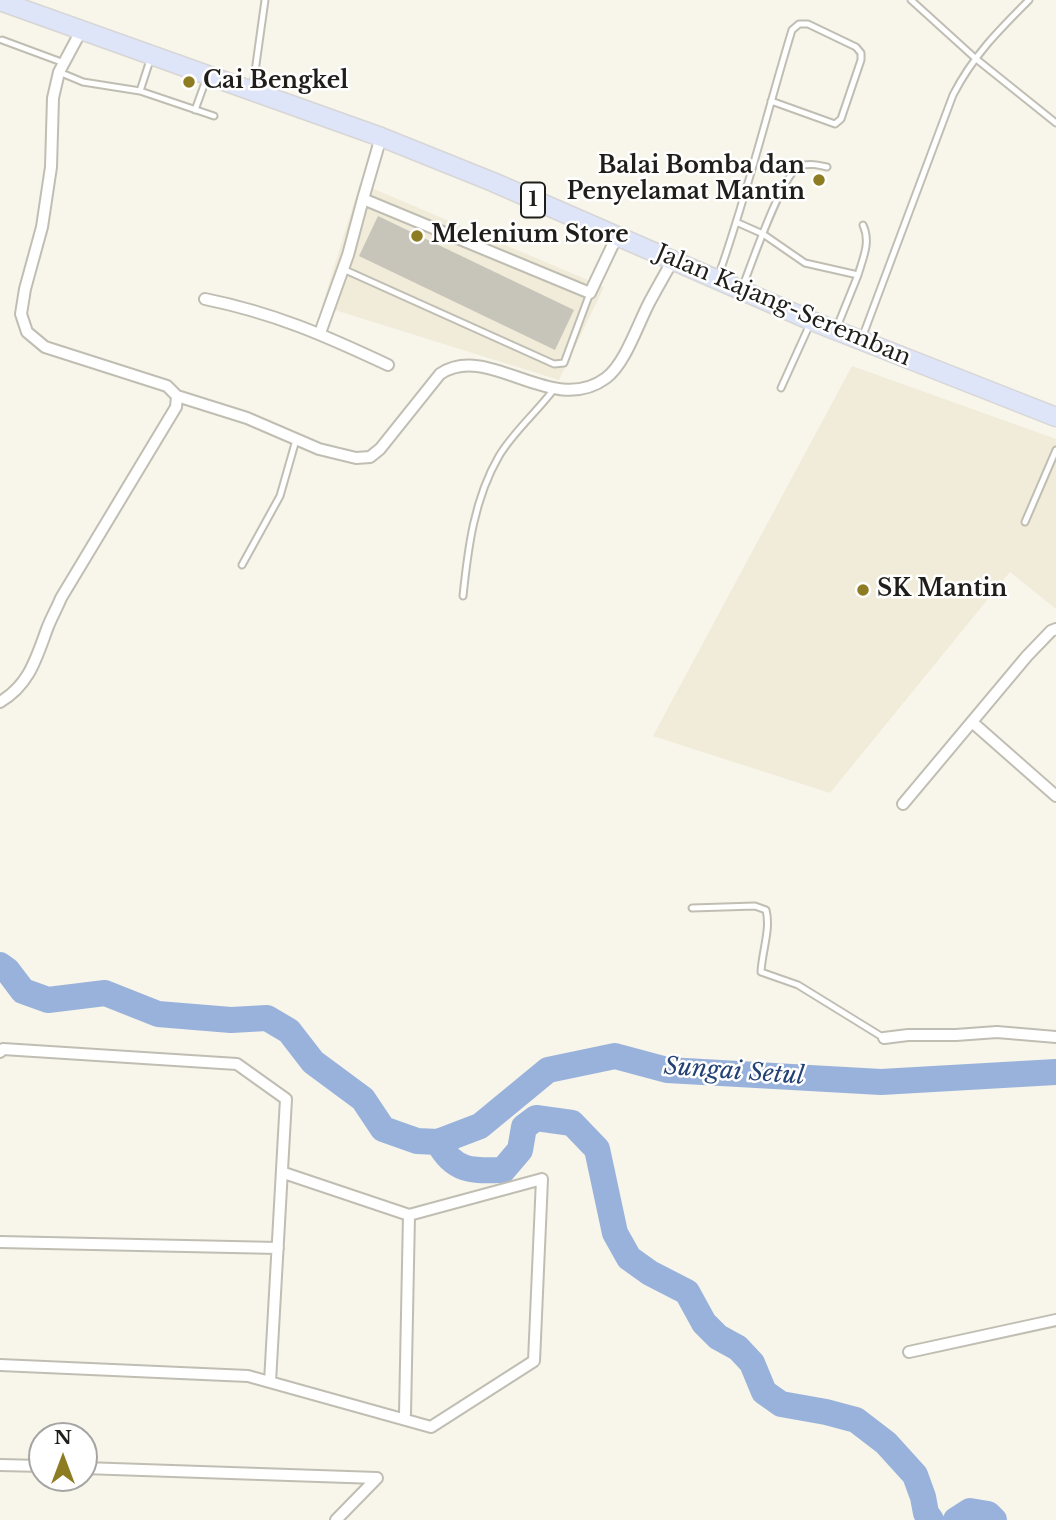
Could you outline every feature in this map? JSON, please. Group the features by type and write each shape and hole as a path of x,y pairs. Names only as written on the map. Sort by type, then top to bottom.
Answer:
{"main road":[{"name":"Jalan Kajang-Seremban","path":"2,1 151,57 382,137 812,321 1056,417"}],"street":[{"path":"81,31 62,68 53,98 51,167 42,227 24,289 21,314 27,332 44,347 167,386 177,396 247,418 319,449 356,458 370,457 380,449 440,374 452,367 482,367 554,389 593,385 608,377 621,358 673,260"},
{"path":"320,333 343,269 382,137"},
{"path":"363,199 590,293 617,236"},
{"path":"205,299 244,307 320,333 388,365"},
{"path":"0,702 18,689 30,674 61,598 163,430 176,407 177,396"},
{"path":"903,804 1027,656 1056,629"},
{"path":"972,722 1056,796"},
{"path":"884,1038 997,1032 1056,1037"},
{"path":"0,1052 3,1049 237,1064 286,1099 284,1173 270,1382"},
{"path":"0,1365 248,1376 431,1427 534,1361 542,1179 409,1215 284,1173"},
{"path":"405,1414 409,1215"},
{"path":"0,1242 278,1248"},
{"path":"909,1352 1056,1320"},
{"path":"0,1465 28,1466"},
{"path":"98,1468 377,1478 336,1520"}],"lane":[{"path":"252,93 265,0"},
{"path":"911,0 975,58 1056,123"},
{"path":"861,341 953,95 975,58 1029,0"},
{"path":"717,280 792,30 799,24 808,24 856,47 861,53 841,119 835,124 771,101"},
{"path":"2,40 62,68 83,82 139,91 214,116"},
{"path":"139,91 151,57"},
{"path":"195,110 207,77"},
{"path":"740,291 790,174 798,166 810,164 827,167"},
{"path":"736,222 763,234 805,263 858,275"},
{"path":"835,330 858,275 866,247 867,234 863,225"},
{"path":"343,269 554,364 564,363 590,293"},
{"path":"781,388 812,321"},
{"path":"463,596 469,545 486,483 499,456 554,389"},
{"path":"242,565 281,496 296,440"},
{"path":"1025,522 1056,450"},
{"path":"692,908 755,905 766,909 769,923 764,940 761,972 798,985 884,1038"}],"shaded area":[{"path":"360,183 604,287 559,380 322,306"},
{"name":"SK Mantin","path":"852,366 1056,439 1056,609 1010,572 830,793 653,736"}],"building":[{"path":"378,216 574,310 555,350 359,256"}],"waterway":[{"name":"Sungai Setul","path":"0,965 23,991 48,1000 105,993 158,1014 231,1020 267,1018 289,1031 313,1062 363,1099 383,1129 417,1141 438,1142 480,1126 548,1070 615,1056 667,1070 881,1082 1056,1072"},
{"path":"438,1142 451,1159 465,1168 503,1170 520,1150 524,1127 536,1118 572,1123 597,1149 615,1233 629,1258 650,1273 687,1292 704,1323 718,1337 738,1348 752,1363 764,1392 781,1404 856,1420 886,1443 915,1475 926,1513 931,1520"},
{"path":"956,1520 970,1511 988,1514 994,1520"}],"place":[{"name":"Cai Bengkel","path":"189,82"},
{"name":"Balai Bomba dan Penyelamat Mantin","path":"819,180"},
{"name":"Melenium Store","path":"417,236"},
{"name":"SK Mantin","path":"863,590"}]}
